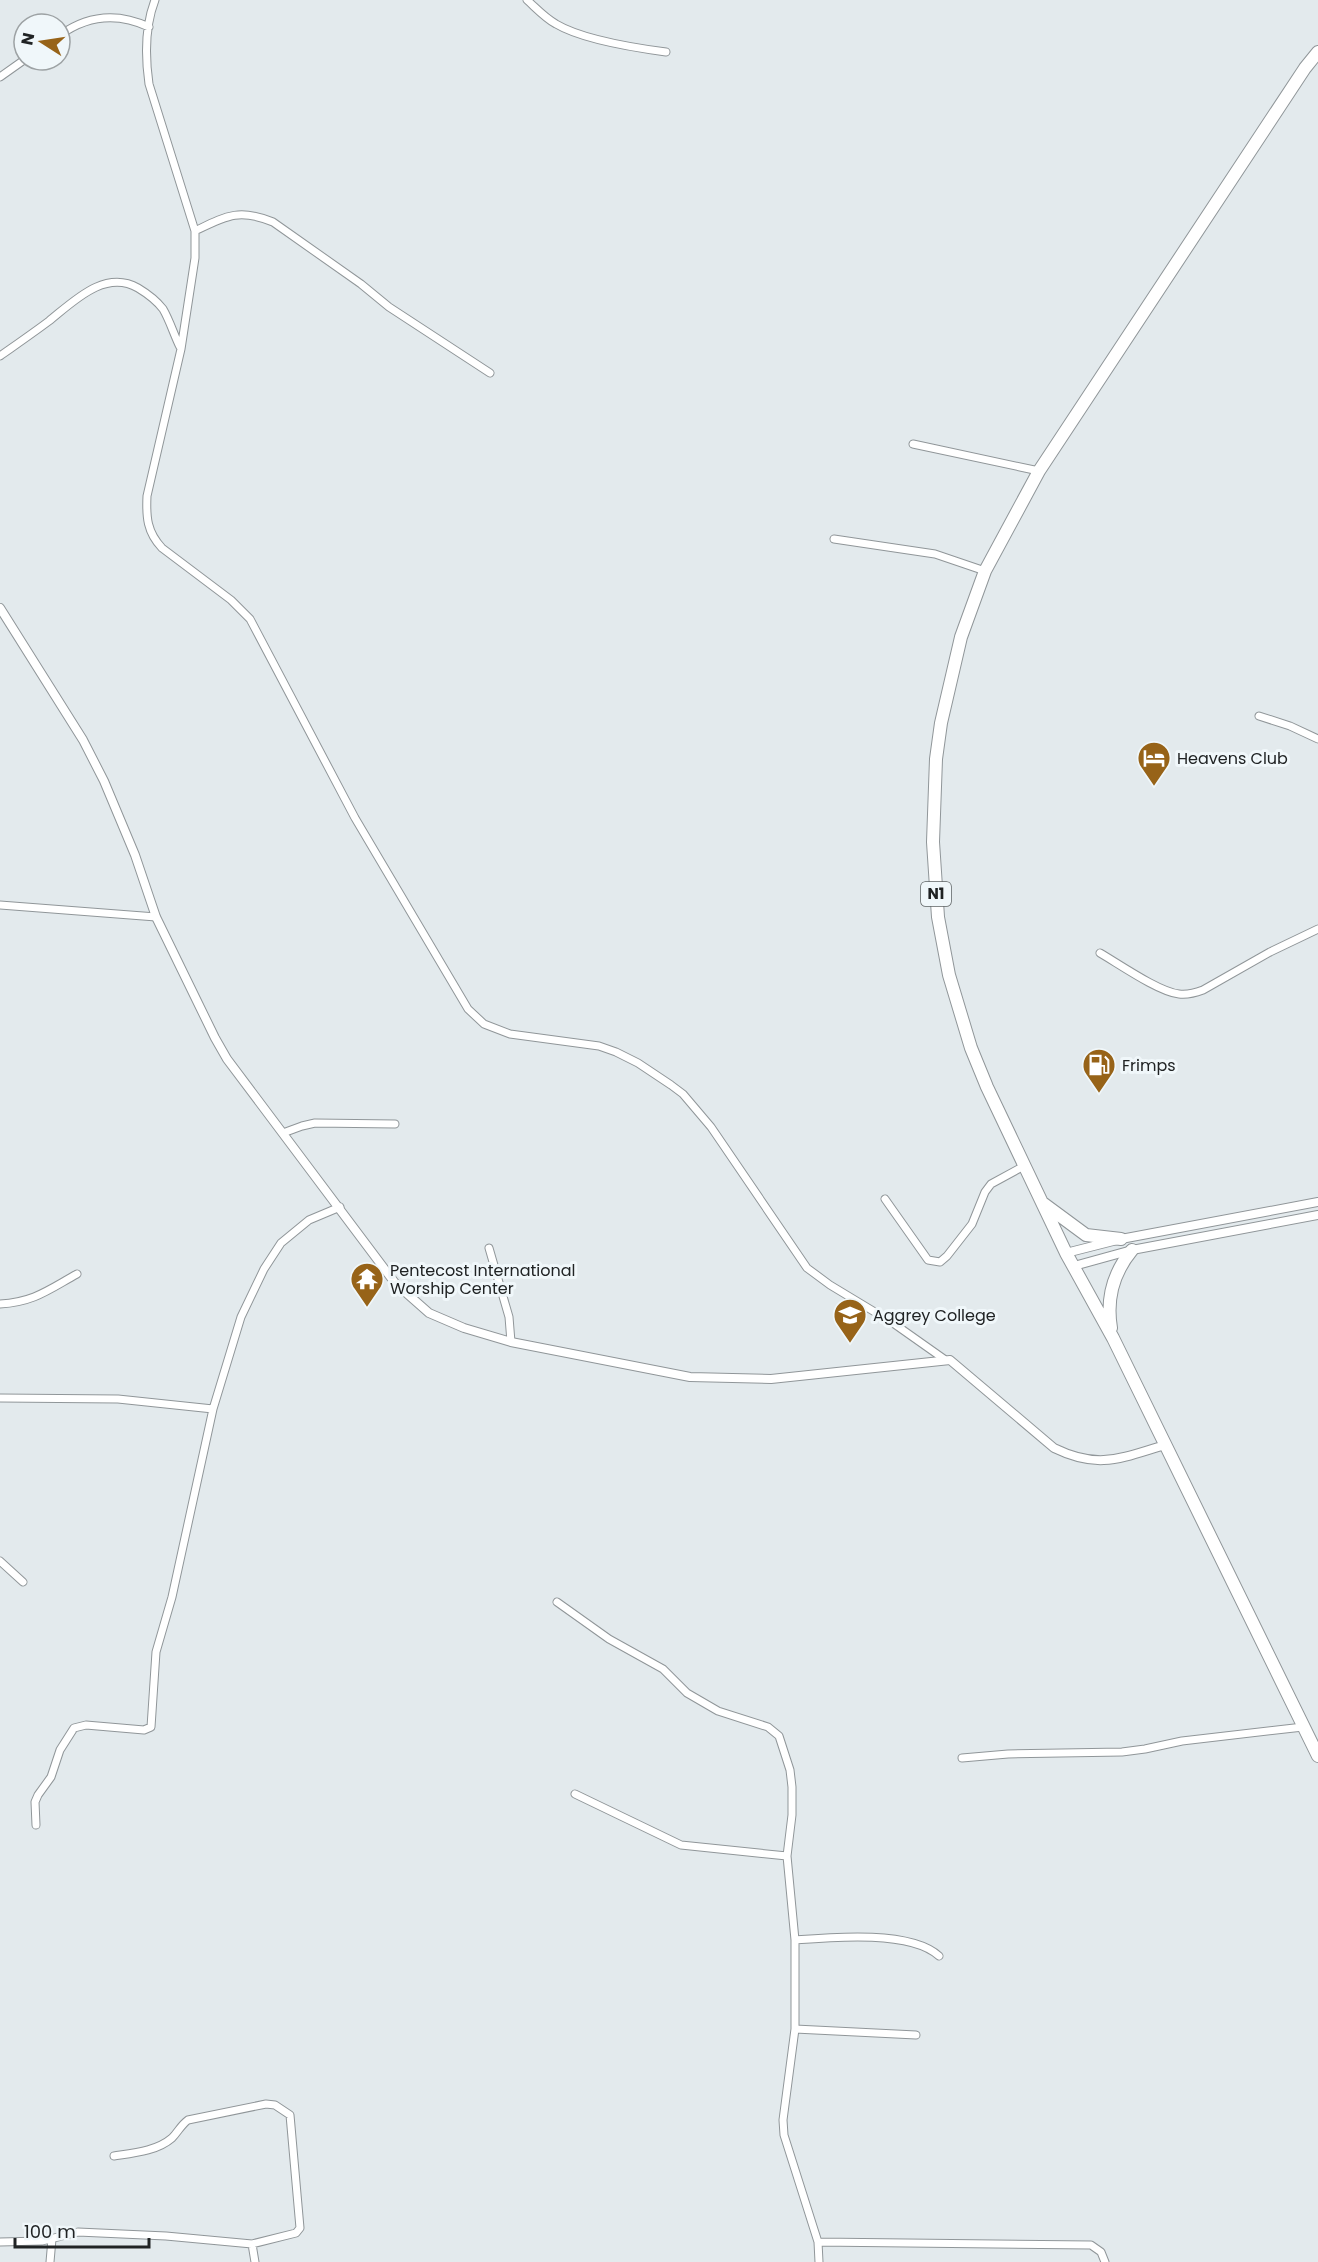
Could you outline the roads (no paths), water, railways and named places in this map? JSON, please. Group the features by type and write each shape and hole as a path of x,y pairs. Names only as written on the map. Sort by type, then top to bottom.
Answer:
{"highway":[{"name":"N1","path":"1318,52 1239,167 1039,471 985,571 961,637 941,723 936,759 933,842 938,917 949,975 971,1048 1066,1254 1113,1338 1273,1660 1318,1756"},
{"path":"1044,1204 1086,1235 1121,1239"},
{"path":"1113,1338 1109,1313 1110,1295 1120,1263 1132,1250"}],"street":[{"path":"155,0 149,27 146,63 149,84 195,231 195,258 181,349 147,495 146,516 149,530 162,548 231,600 250,620 355,818 468,1009 484,1024 510,1034 599,1046 616,1052 638,1063 677,1089 711,1127 807,1268 944,1359 954,1362 1002,1406 1062,1451 1087,1460 1107,1461 1165,1445"},
{"path":"527,0 557,25 578,33 666,52"},
{"path":"72,26 104,16 128,20 149,27"},
{"path":"195,231 229,215 242,213 273,222 361,284 389,307 490,373"},
{"path":"0,356 78,297 100,285 118,281 133,285 150,295 163,309 181,349"},
{"path":"913,444 1039,471"},
{"path":"834,539 935,554 985,571"},
{"path":"0,608 83,740 104,781 124,828 156,917 227,1059 395,1283 429,1313 464,1328 511,1342 673,1375 725,1379 782,1378 944,1359"},
{"path":"1258,716 1290,726 1318,739"},
{"path":"0,905 156,917"},
{"path":"1100,953 1165,990 1178,994 1191,994 1203,990 1270,952 1318,929"},
{"path":"283,1133 315,1123 395,1124"},
{"path":"885,1199 928,1260 940,1262 972,1224 985,1192 991,1184 1024,1166"},
{"path":"1066,1254 1121,1239 1318,1202"},
{"path":"36,1826 35,1802 51,1777 60,1750 74,1728 86,1725 144,1730 151,1727 156,1652 172,1597 213,1409 241,1317 264,1269 281,1243 299,1226 340,1207"},
{"path":"1074,1266 1132,1250 1318,1215"},
{"path":"489,1248 509,1317 511,1342"},
{"path":"0,1304 21,1303 77,1274"},
{"path":"0,1398 118,1398 213,1409"},
{"path":"0,1561 23,1582"},
{"path":"557,1602 609,1639 663,1669 687,1693 718,1712 775,1731 785,1752 792,1787 792,1815 787,1856 795,1940 795,2029 783,2120 784,2135 818,2242 819,2262"},
{"path":"962,1758 1008,1754 1122,1752 1182,1741 1303,1727"},
{"path":"575,1794 681,1845 787,1856"},
{"path":"795,1940 867,1936 931,1948 939,1956"},
{"path":"795,2029 916,2035"},
{"path":"0,2242 36,2242 78,2232 166,2236 252,2244 296,2233 301,2224 290,2115 275,2105 266,2104 188,2120 181,2125 175,2136 161,2146 114,2156"},
{"path":"50,2262 52,2239"},
{"path":"818,2242 1091,2245 1101,2252 1105,2262"},
{"path":"252,2244 255,2262"}],"place":[{"name":"Heavens Club","path":"1154,787"},
{"name":"Frimps","path":"1099,1094"},
{"name":"Pentecost International Worship Center","path":"367,1308"},
{"name":"Aggrey College","path":"850,1344"}]}
